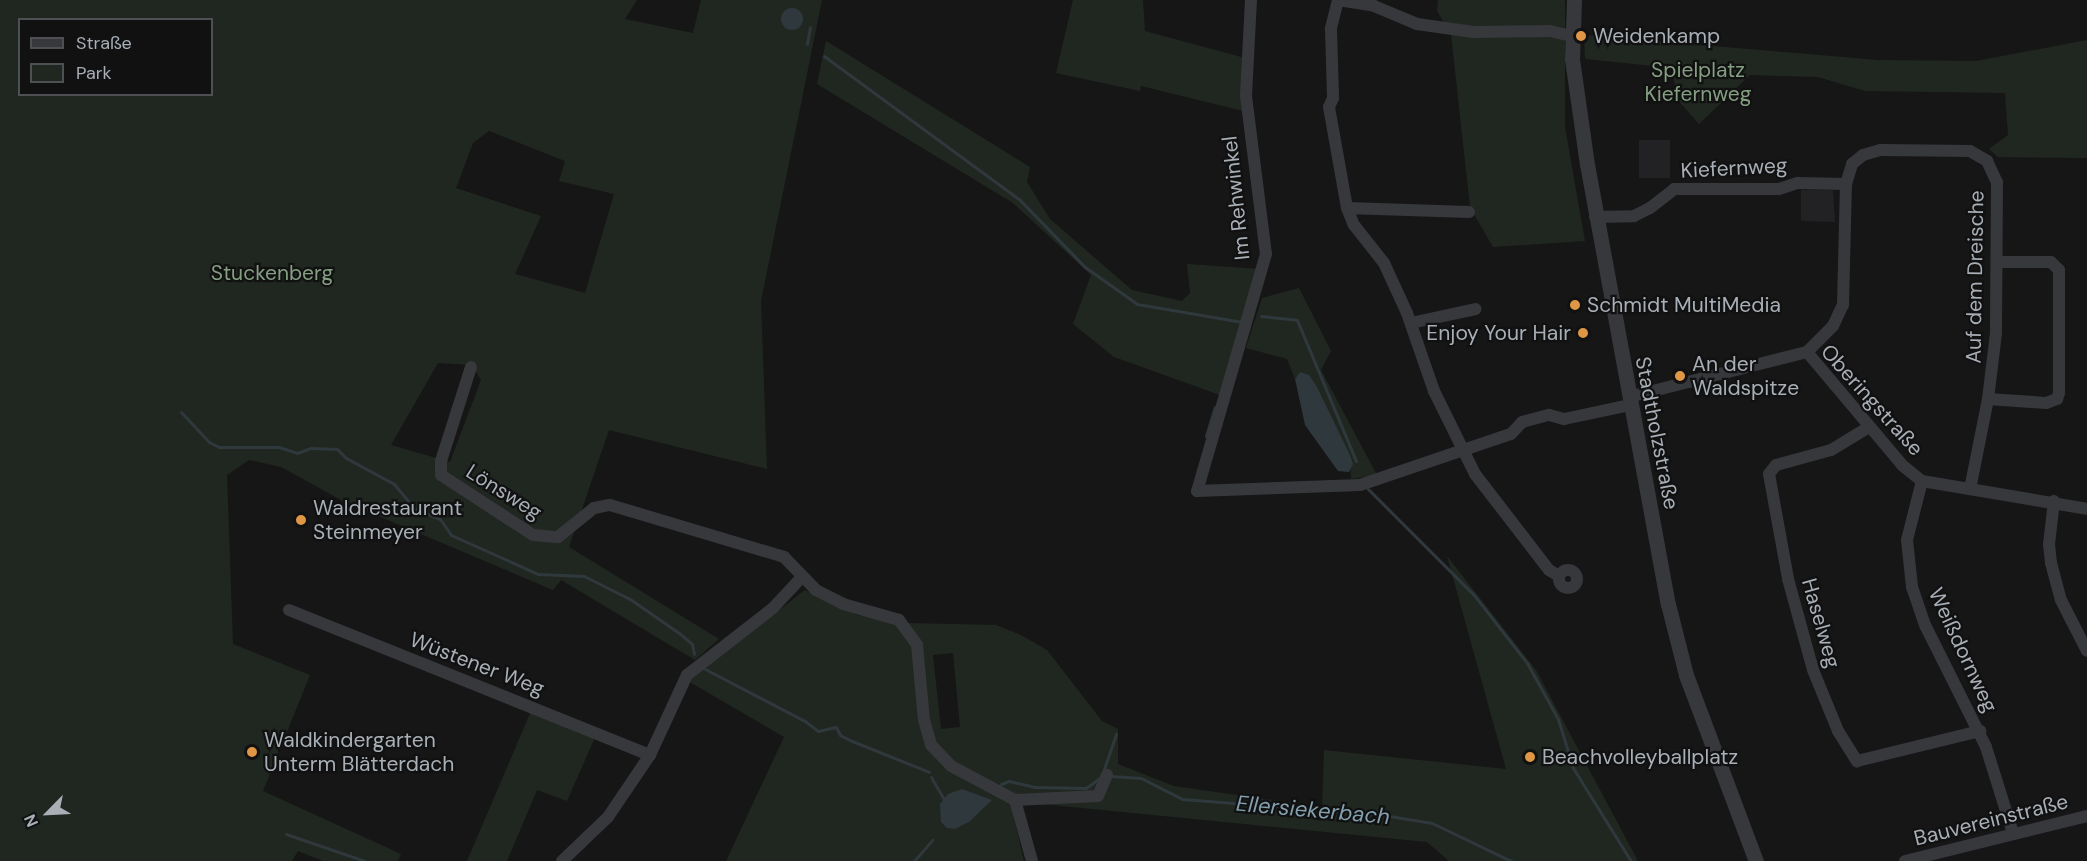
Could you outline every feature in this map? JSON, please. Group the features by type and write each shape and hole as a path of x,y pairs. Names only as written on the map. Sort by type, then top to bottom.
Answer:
{"street":[{"name":"Im Rehwinkel","path":"1251,0 1246,96 1265,262 1197,491 1360,485 1464,451"},
{"path":"1559,576 1549,570 1495,504 1464,451 1423,364 1411,323 1384,263 1354,225 1347,208 1329,107 1333,98 1331,29 1338,0 1374,6 1417,24 1473,32 1550,31 1571,36"},
{"name":"Stadtholzstraße","path":"1575,0 1571,36 1575,85 1595,218 1676,640 1756,861"},
{"name":"Auf dem Dreische","path":"1807,352 1833,326 1843,305 1846,184 1852,164 1871,152 1979,154 1994,169 1997,182 1995,344 1989,399 1970,489"},
{"name":"Kiefernweg","path":"1595,218 1634,216 1650,208 1674,189 1779,189 1798,183 1846,184"},
{"path":"1347,208 1469,212"},
{"path":"1989,399 2046,403 2057,399 2059,393 2059,270 2051,262 1997,262"},
{"path":"1411,323 1476,309"},
{"name":"Oberingstraße","path":"1630,401 1807,352 1869,427 1922,481 2087,508"},
{"name":"Lönsweg","path":"471,367 441,461 441,475 520,528 533,535 558,537 601,504 784,557 801,578"},
{"path":"1464,451 1511,435 1522,422 1549,415 1564,419 1630,401"},
{"name":"Haselweg","path":"1869,427 1831,450 1776,465 1769,474 1788,579 1816,679 1838,731 1857,761 1980,731"},
{"name":"Weißdornweg","path":"1922,481 1907,540 1912,587 1925,625 1980,731 2013,833"},
{"path":"2054,501 2049,544 2051,563 2061,600 2087,651"},
{"path":"562,861 597,831 650,755 687,675 773,608 801,578 843,604 891,616 906,625 917,645 924,720 931,745 951,766 1015,800 1098,796 1107,775"},
{"name":"Wüstener Weg","path":"289,610 650,755"},
{"path":"1015,800 1032,861"},
{"name":"Bauvereinstraße","path":"1905,861 2087,816"}],"shaded area":[{"path":"792,8 800,11 803,19 800,27 792,30 784,27 781,19 784,11"},
{"path":"1639,140 1670,140 1670,178 1639,178"},
{"path":"1801,190 1833,190 1835,222 1801,221"},
{"path":"1300,372 1309,375 1317,387 1350,455 1353,464 1349,472 1338,471 1305,425 1295,379"},
{"path":"962,789 992,800 969,822 955,829 947,828 941,822 940,804 948,794"}],"green space":[{"name":"Stuckenberg","path":"0,0 637,0 625,19 693,33 701,0 822,0 761,301 767,469 609,430 569,547 719,639 695,660 561,580 553,590 343,501 281,467 249,460 227,475 233,644 310,675 263,791 401,854 398,861 323,861 298,851 292,861 0,861","holes":["489,131 565,161 559,181 614,194 585,293 515,274 541,216 456,188 473,143","438,363 472,365 481,380 450,462 391,445"]},
{"path":"1073,0 1143,0 1145,31 1245,58 1243,111 1141,86 1140,91 1056,73"},
{"path":"1438,0 1565,0 1565,127 1585,241 1493,247 1470,207 1451,34 1437,11"},
{"name":"Spielplatz Kiefernweg","path":"1584,35 1878,60 1976,61 2087,40 2087,158 1998,157 1989,149 2008,135 2005,93 1865,91 1818,77 1750,75 1699,124 1676,98 1673,68 1585,59"},
{"path":"826,41 1030,167 1027,182 1050,219 1132,290 1182,301 1190,293 1187,264 1261,269 1220,395 1114,357 1073,324 1091,275 1013,203 817,84"},
{"path":"1299,288 1331,351 1321,370 1377,475 1351,479 1350,455 1309,376 1300,372 1295,379 1287,359 1246,348 1262,298"},
{"path":"1447,556 1536,670 1638,861 1449,861 1427,842 1010,801 1024,861 726,861 784,737 688,681 805,590 858,615 909,623 996,625 1021,635 1047,650 1102,721 1118,729 1118,764 1174,786 1322,807 1324,750 1506,769","holes":["953,653 960,727 941,729 933,655"]},
{"path":"532,709 596,735 567,801 537,790 507,861 467,861"}],"waterway":[{"path":"807,44 810,27"},
{"path":"824,56 1019,199 1085,267 1137,304 1242,322"},
{"path":"1261,316 1297,320 1356,461"},
{"path":"1206,436 1215,407"},
{"name":"Ellersiekerbach","path":"181,412 209,442 219,447 279,447 297,453 311,448 337,449 346,458 394,484 415,509 440,519 451,535 538,574 584,576 630,599 679,633 692,644 694,654"},
{"path":"1368,489 1474,595 1527,663 1558,719 1573,768 1631,861"},
{"name":"Ellersiekerbach","path":"703,668 805,721 818,731 836,727 840,735 852,741 929,772"},
{"path":"1104,769 1116,734"},
{"name":"Ellersiekerbach","path":"1111,776 1141,778 1182,799 1377,814 1432,823 1511,861"},
{"path":"931,777 943,798"},
{"name":"Ellersiekerbach","path":"1001,784 1009,781 1034,787 1086,788 1101,777"},
{"path":"286,834 365,861"},
{"path":"914,861 932,840"}],"place":[{"name":"Weidenkamp","path":"1581,36"},
{"name":"Schmidt MultiMedia","path":"1575,305"},
{"name":"Enjoy Your Hair","path":"1583,333"},
{"name":"An der Waldspitze","path":"1680,376"},
{"name":"Waldrestaurant Steinmeyer","path":"301,520"},
{"name":"Waldkindergarten Unterm Blätterdach","path":"252,752"},
{"name":"Beachvolleyballplatz","path":"1530,757"}]}
